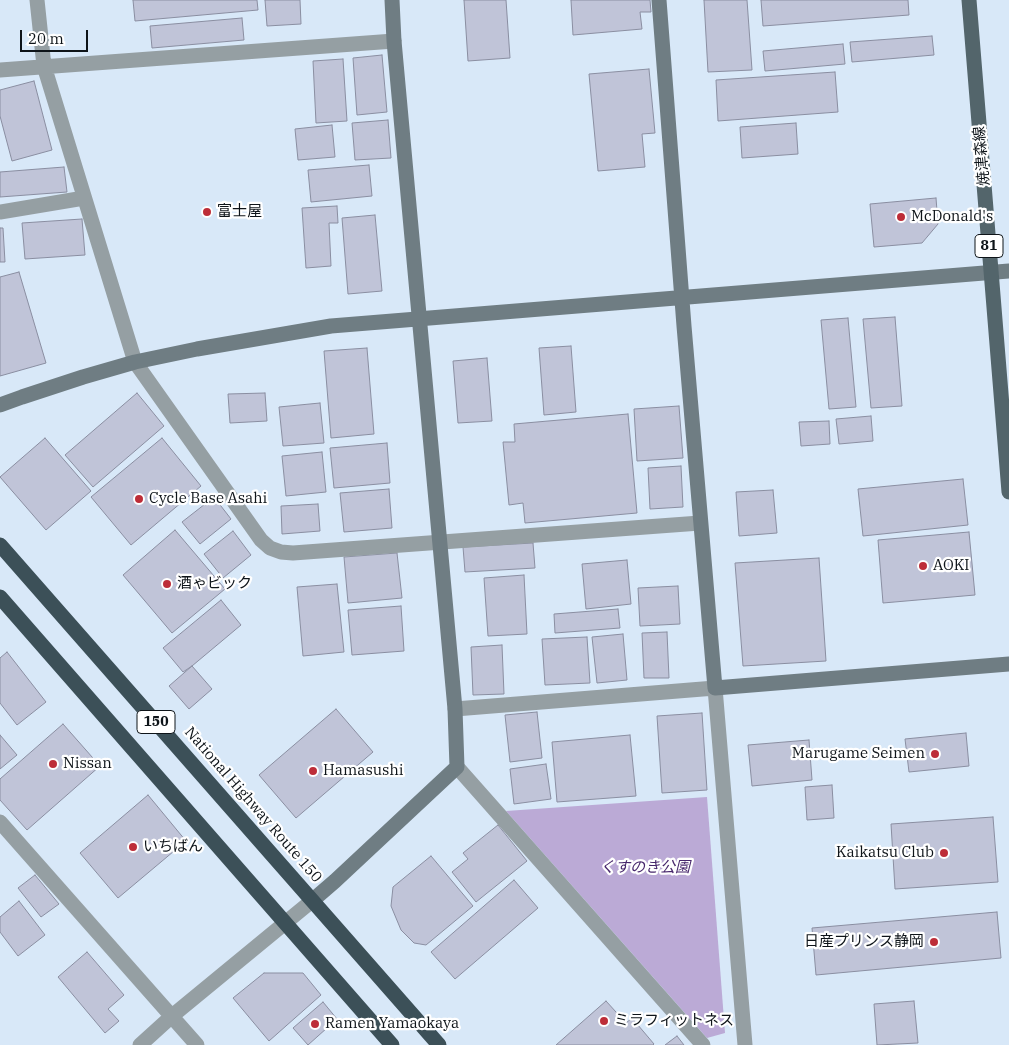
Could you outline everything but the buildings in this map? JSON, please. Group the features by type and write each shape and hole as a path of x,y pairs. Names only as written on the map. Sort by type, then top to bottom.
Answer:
{"highway":[{"name":"National Highway Route 150","path":"0,544 440,1045"},
{"name":"150","path":"0,597 392,1045"}],"main road":[{"name":"焼津森線","path":"969,0 1009,492"}],"street":[{"path":"37,0 44,66 135,362 261,540 270,548 281,552 293,553 700,522"},
{"path":"392,0 394,41 455,709 457,767 703,1045"},
{"path":"659,0 681,298 745,1045"},
{"path":"0,70 394,41"},
{"path":"0,212 84,198"},
{"path":"0,405 135,362 196,349 331,326 1009,271"},
{"path":"455,709 1009,664"},
{"path":"140,1045 342,874 457,767"},
{"path":"0,822 197,1045"}],"green space":[{"name":"くすのき公園","path":"707,797 725,1033 707,1038 506,811"}],"place":[{"name":"富士屋","path":"207,212"},
{"name":"McDonald's","path":"901,217"},
{"name":"Cycle Base Asahi","path":"139,499"},
{"name":"AOKI","path":"923,566"},
{"name":"酒ゃビック","path":"167,584"},
{"name":"Marugame Seimen","path":"935,754"},
{"name":"Nissan","path":"53,764"},
{"name":"Hamasushi","path":"313,771"},
{"name":"いちばん","path":"133,847"},
{"name":"Kaikatsu Club","path":"944,853"},
{"name":"日産プリンス静岡","path":"934,942"},
{"name":"ミラフィットネス","path":"604,1021"},
{"name":"Ramen Yamaokaya","path":"315,1024"}]}
